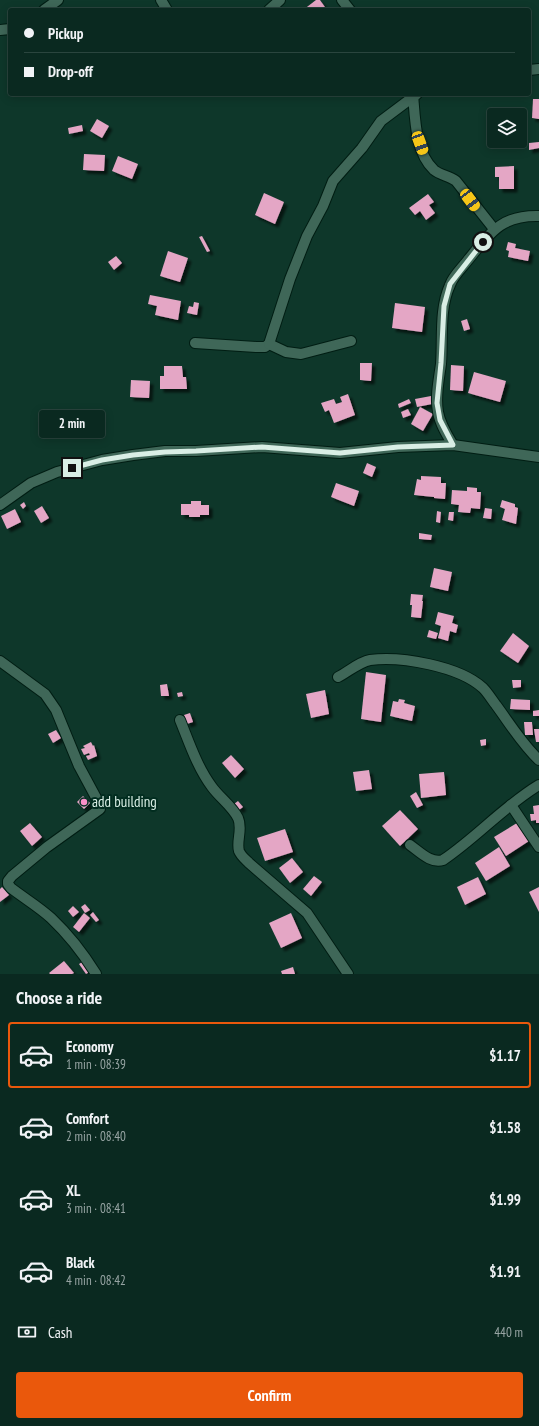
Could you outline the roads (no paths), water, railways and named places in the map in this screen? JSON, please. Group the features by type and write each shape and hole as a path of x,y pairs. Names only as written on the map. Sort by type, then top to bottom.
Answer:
{"street":[{"path":"47,8 58,0"},
{"path":"271,8 280,0"},
{"path":"342,0 348,8"},
{"path":"195,343 256,347 265,347 269,344 290,279 307,236 323,206 333,181 362,148 381,121 414,96"},
{"path":"415,96 416,133 427,162 435,171 451,177 456,181 494,229"},
{"path":"453,445 440,420 437,403 444,306 450,284 458,272 494,229 514,219 524,216 539,216"},
{"path":"269,344 286,352 302,354 351,341"},
{"path":"0,505 31,483 57,472 102,460 165,452 262,447 340,453 398,447 453,445 539,457"},
{"path":"338,677 361,663 370,660 411,662 452,670 483,688 539,760"},
{"path":"0,661 43,691 56,710 79,766 100,805 100,809 48,847 12,876 8,881 8,884 11,888 50,917 64,931 84,954 96,974"},
{"path":"180,720 189,744 212,788 223,798 238,818 240,834 239,851 249,864 307,913 348,974"},
{"path":"410,845 432,861 438,862 444,860 524,794 539,785"},
{"path":"511,805 539,847"}],"place":[{"name":"add building","path":"84,802"}]}
